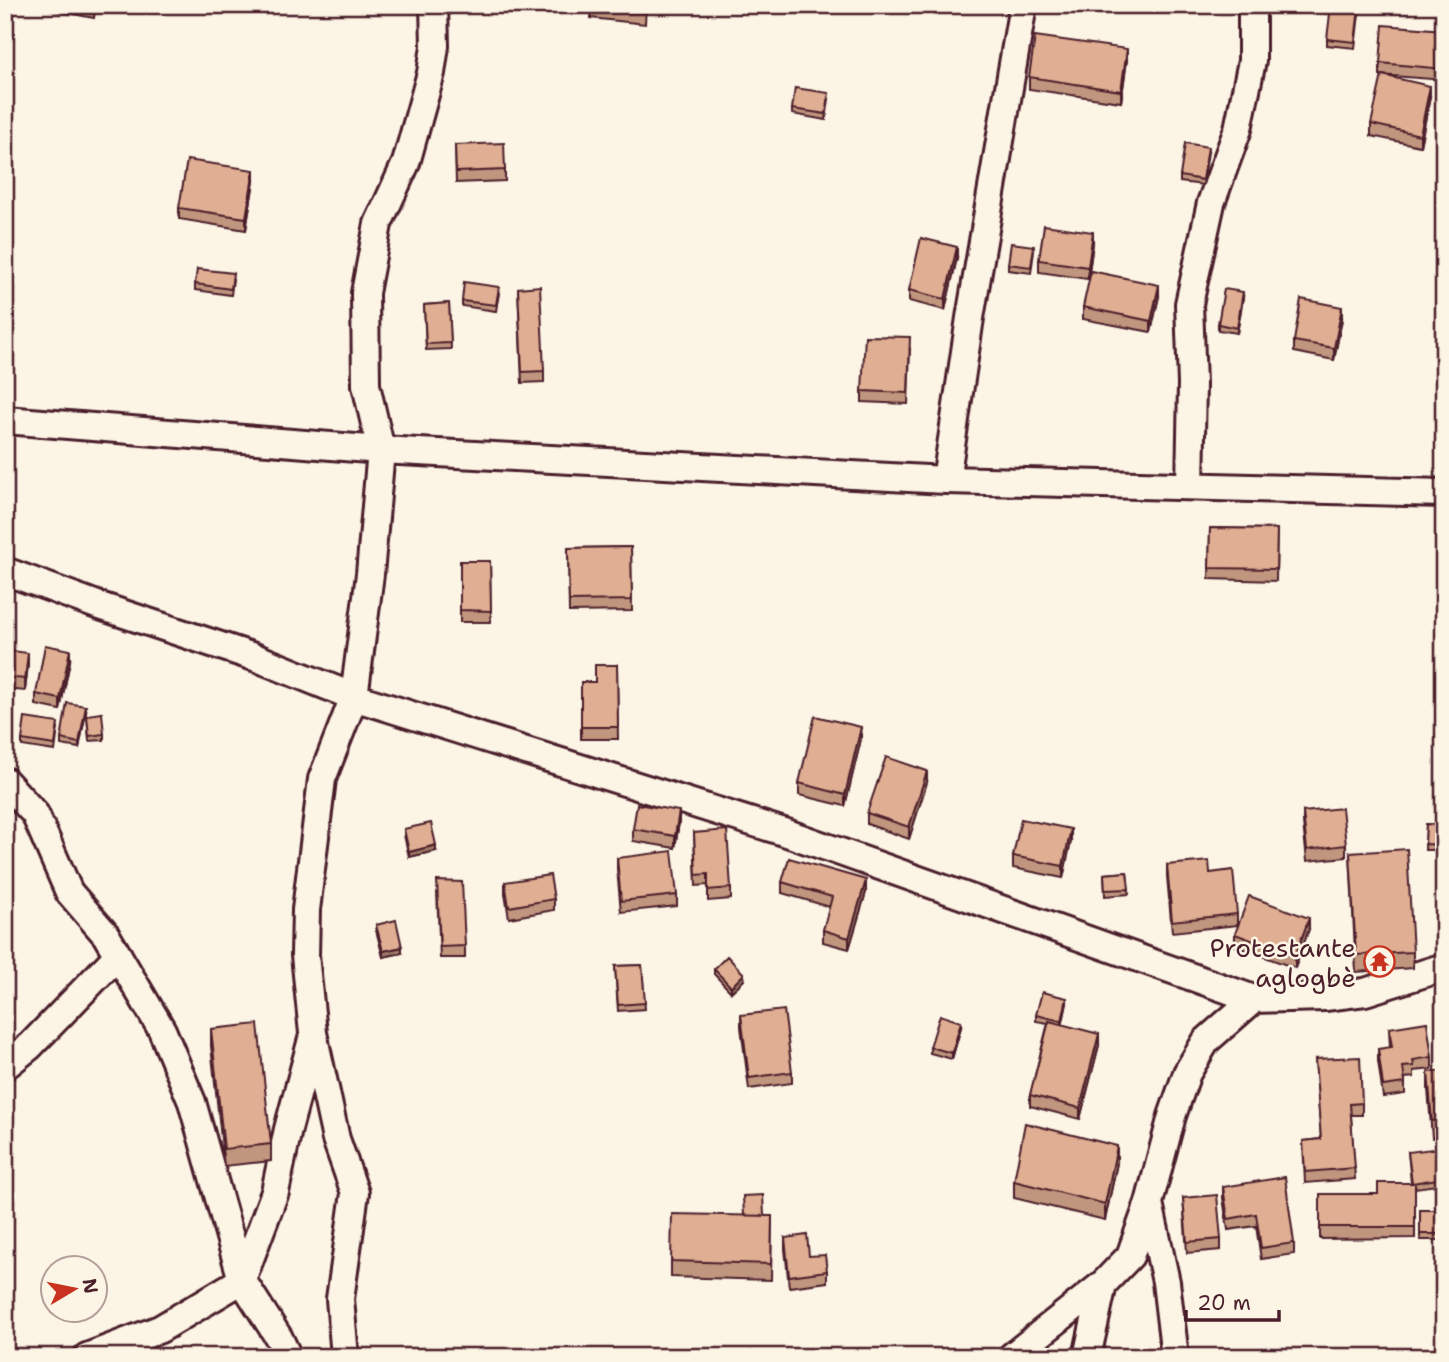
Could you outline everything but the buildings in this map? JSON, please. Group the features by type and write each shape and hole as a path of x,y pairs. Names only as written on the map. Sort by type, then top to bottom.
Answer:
{"street":[{"path":"345,1357 340,1299 355,1194 336,1139 313,1034 305,956 306,910 322,779 354,697 370,574 381,450 366,385 365,292 378,225 406,163 431,73 435,46 434,5"},
{"path":"946,480 970,318 1023,5"},
{"path":"1190,486 1192,384 1189,304 1211,203 1238,129 1252,61 1252,5"},
{"path":"5,419 381,450 946,480 1444,493"},
{"path":"5,571 97,605 257,658 354,697 787,833 1254,999 1325,997 1365,992 1444,967"},
{"path":"5,781 35,814 69,892 106,935 162,1030 192,1102 242,1280 288,1357"},
{"path":"5,1066 30,1046 118,955"},
{"path":"1011,1357 1103,1284 1130,1256 1149,1203 1172,1115 1187,1073 1206,1041 1254,999"},
{"path":"87,1357 160,1329 242,1280 275,1192 313,1034"},
{"path":"1149,1203 1166,1282 1175,1357"},
{"path":"1087,1357 1103,1284"}],"place":[{"name":"Protestante aglogbè","path":"1379,962"}]}
